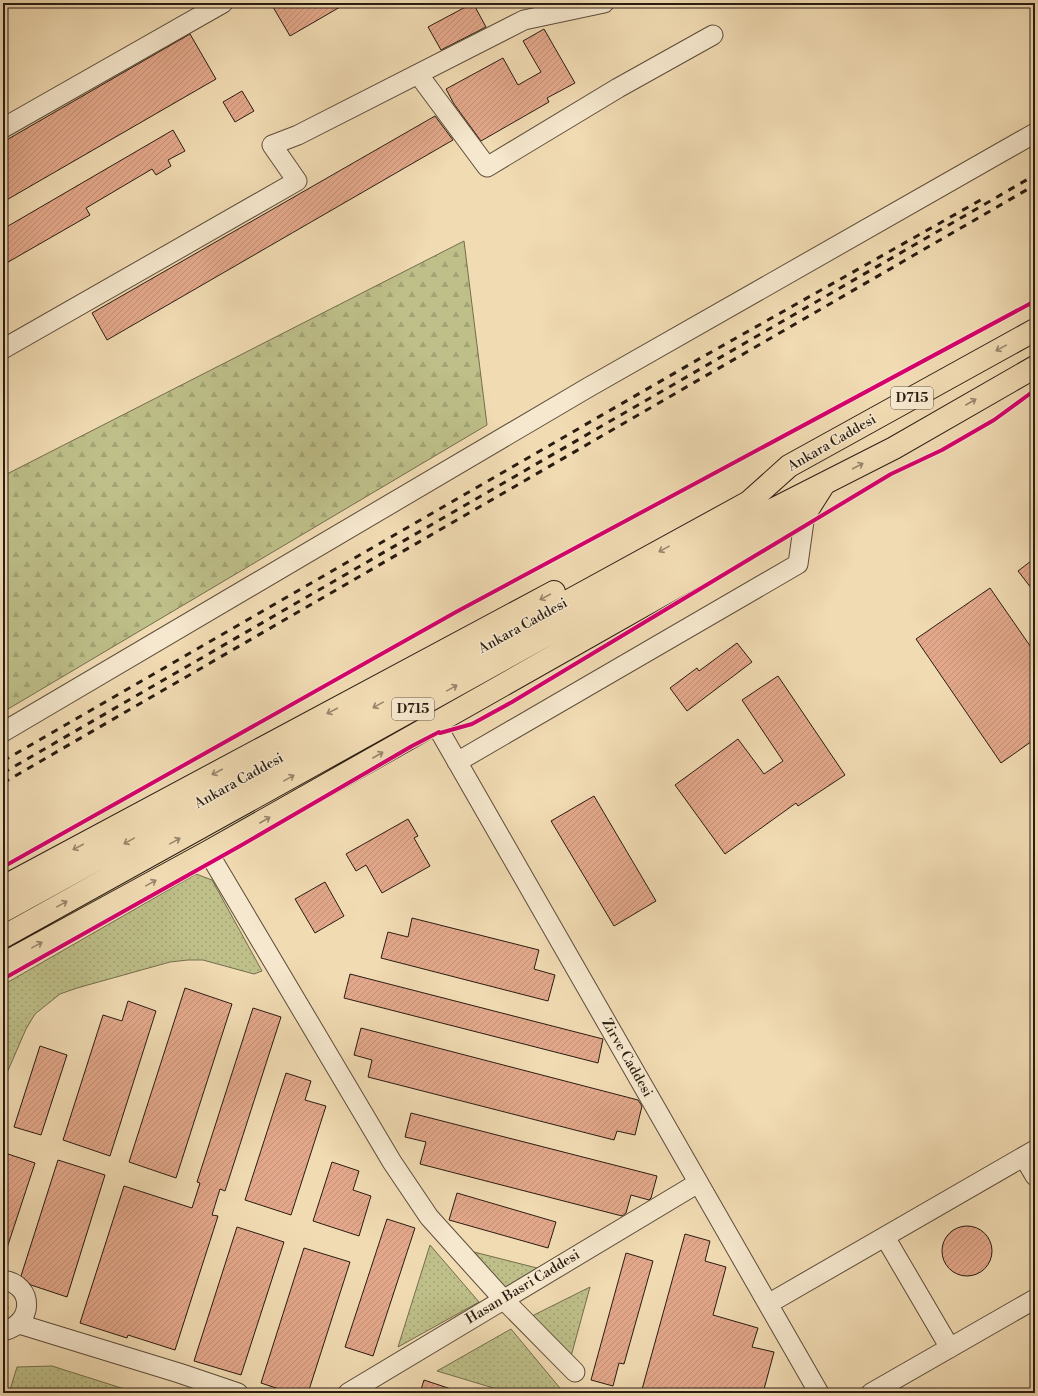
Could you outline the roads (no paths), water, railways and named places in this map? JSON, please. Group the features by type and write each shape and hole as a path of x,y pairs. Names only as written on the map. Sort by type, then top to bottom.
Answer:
{"highway":[{"name":"Ankara Caddesi","path":"3,910 749,502 789,466 1035,330"},
{"name":"Ankara Caddesi","path":"3,937 761,516 894,448 1035,367"},
{"path":"3,887 789,466"},
{"name":"D715","path":"3,964 208,852 806,514 824,484"}],"street":[{"path":"3,128 223,3"},
{"path":"3,349 297,182 272,145 298,135 524,20 604,3"},
{"path":"418,74 487,167 618,88 713,35"},
{"path":"3,732 596,384 1035,133"},
{"path":"457,762 798,564 806,514"},
{"name":"Zirve Caddesi","path":"435,723 819,1393"},
{"path":"208,852 404,1180 429,1217 503,1299 575,1372"},
{"path":"768,1304 1030,1153 1035,1176"},
{"name":"Hasan Basri Caddesi","path":"348,1393 698,1183"},
{"path":"885,1237 950,1348"},
{"path":"3,1280 14,1284 26,1298 26,1312 9,1331"},
{"path":"871,1393 1035,1299"},
{"path":"26,1304 64,1338"},
{"path":"9,1331 64,1338 238,1393"}],"railway":[{"path":"3,773 1035,175"},
{"path":"3,783 1035,185"},
{"path":"3,761 706,355 986,197"}]}
